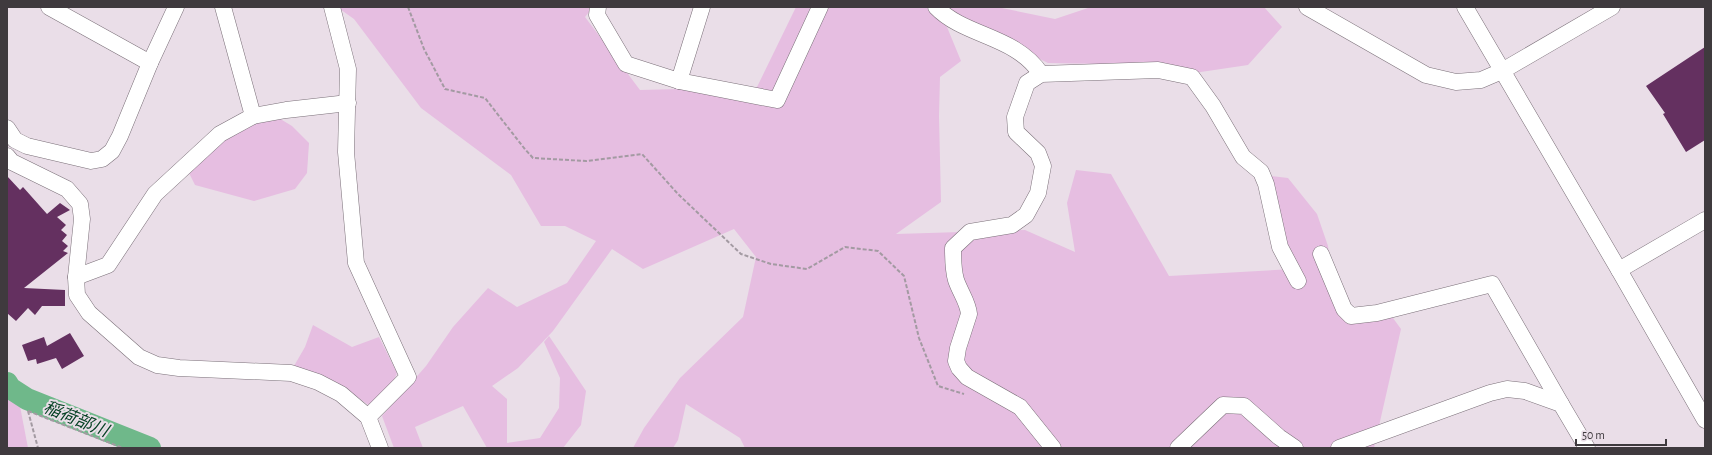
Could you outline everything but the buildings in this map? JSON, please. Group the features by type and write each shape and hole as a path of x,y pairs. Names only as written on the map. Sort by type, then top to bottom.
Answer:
{"street":[{"path":"49,7 150,63"},
{"path":"7,128 15,140 27,146 91,161 102,159 112,151 120,136 150,63 176,7"},
{"path":"223,7 254,116"},
{"path":"332,7 348,69 346,152 356,263 408,377 368,417"},
{"path":"598,7 597,15 626,64 679,81 778,100 820,7"},
{"path":"679,81 702,7"},
{"path":"936,7 960,24 1005,43 1034,63 1041,74"},
{"path":"1307,7 1426,75 1456,82 1480,80 1502,71 1612,7"},
{"path":"1465,7 1705,420"},
{"path":"1053,448 1020,407 967,378 959,368 956,361 958,348 969,314 968,308 956,281 953,267 953,248 970,232 1012,225 1026,215 1038,193 1043,166 1038,153 1016,132 1015,117 1027,83 1041,74 1158,70 1192,76 1213,106 1244,157 1261,172 1266,184 1280,246 1298,281"},
{"path":"76,277 108,265 154,194 220,134 254,116 286,110 348,103"},
{"path":"7,156 12,162 67,189 80,204 82,219 76,277 77,295 89,313 139,357 157,365 180,368 291,373 318,382 341,394 368,417 380,448"},
{"path":"1619,270 1705,220"},
{"path":"1321,254 1344,309 1351,316 1377,313 1492,284 1587,448"},
{"path":"1339,448 1490,393 1507,389 1525,391 1561,404"},
{"path":"1178,448 1223,404 1244,406 1279,437 1295,448"}],"path":[{"path":"408,7 424,49 445,90 485,98 533,158 586,161 642,154 678,194 741,254 771,264 807,269 845,247 878,250 904,276 919,338 938,386 964,394"},
{"path":"38,448 28,411 123,448"}],"shaded area":[{"path":"337,7 593,7 585,17 640,90 757,87 796,7 926,7 947,27 961,61 940,77 939,116 941,202 896,234 1025,230 1075,252 1067,203 1076,170 1111,174 1169,276 1293,269 1271,176 1288,178 1317,214 1328,246 1334,299 1345,319 1390,314 1401,329 1374,448 745,448 740,438 686,404 678,440 673,448 633,448 644,428 680,378 743,317 756,257 734,229 643,269 612,249 553,331 518,368 492,386 507,399 507,443 540,438 559,408 560,378 544,342 549,336 586,391 581,425 563,448 487,448 463,406 415,427 423,448 394,448 382,416 426,366 453,327 488,288 517,307 567,283 596,241 565,226 541,226 511,175 421,108 354,19"},
{"path":"945,7 997,7 1055,19 1091,7 1264,7 1282,27 1248,65 1194,73 1165,65 1048,63 960,20"},
{"path":"277,117 292,126 309,143 307,173 295,189 254,201 195,185 186,167 225,129"},
{"path":"313,325 352,347 379,337 397,373 392,385 370,406 336,382 294,366 305,347"},
{"path":"7,384 19,401 28,448 7,448"}],"waterway":[{"name":"稲荷部川","path":"7,383 10,388 27,399 150,448"}]}
